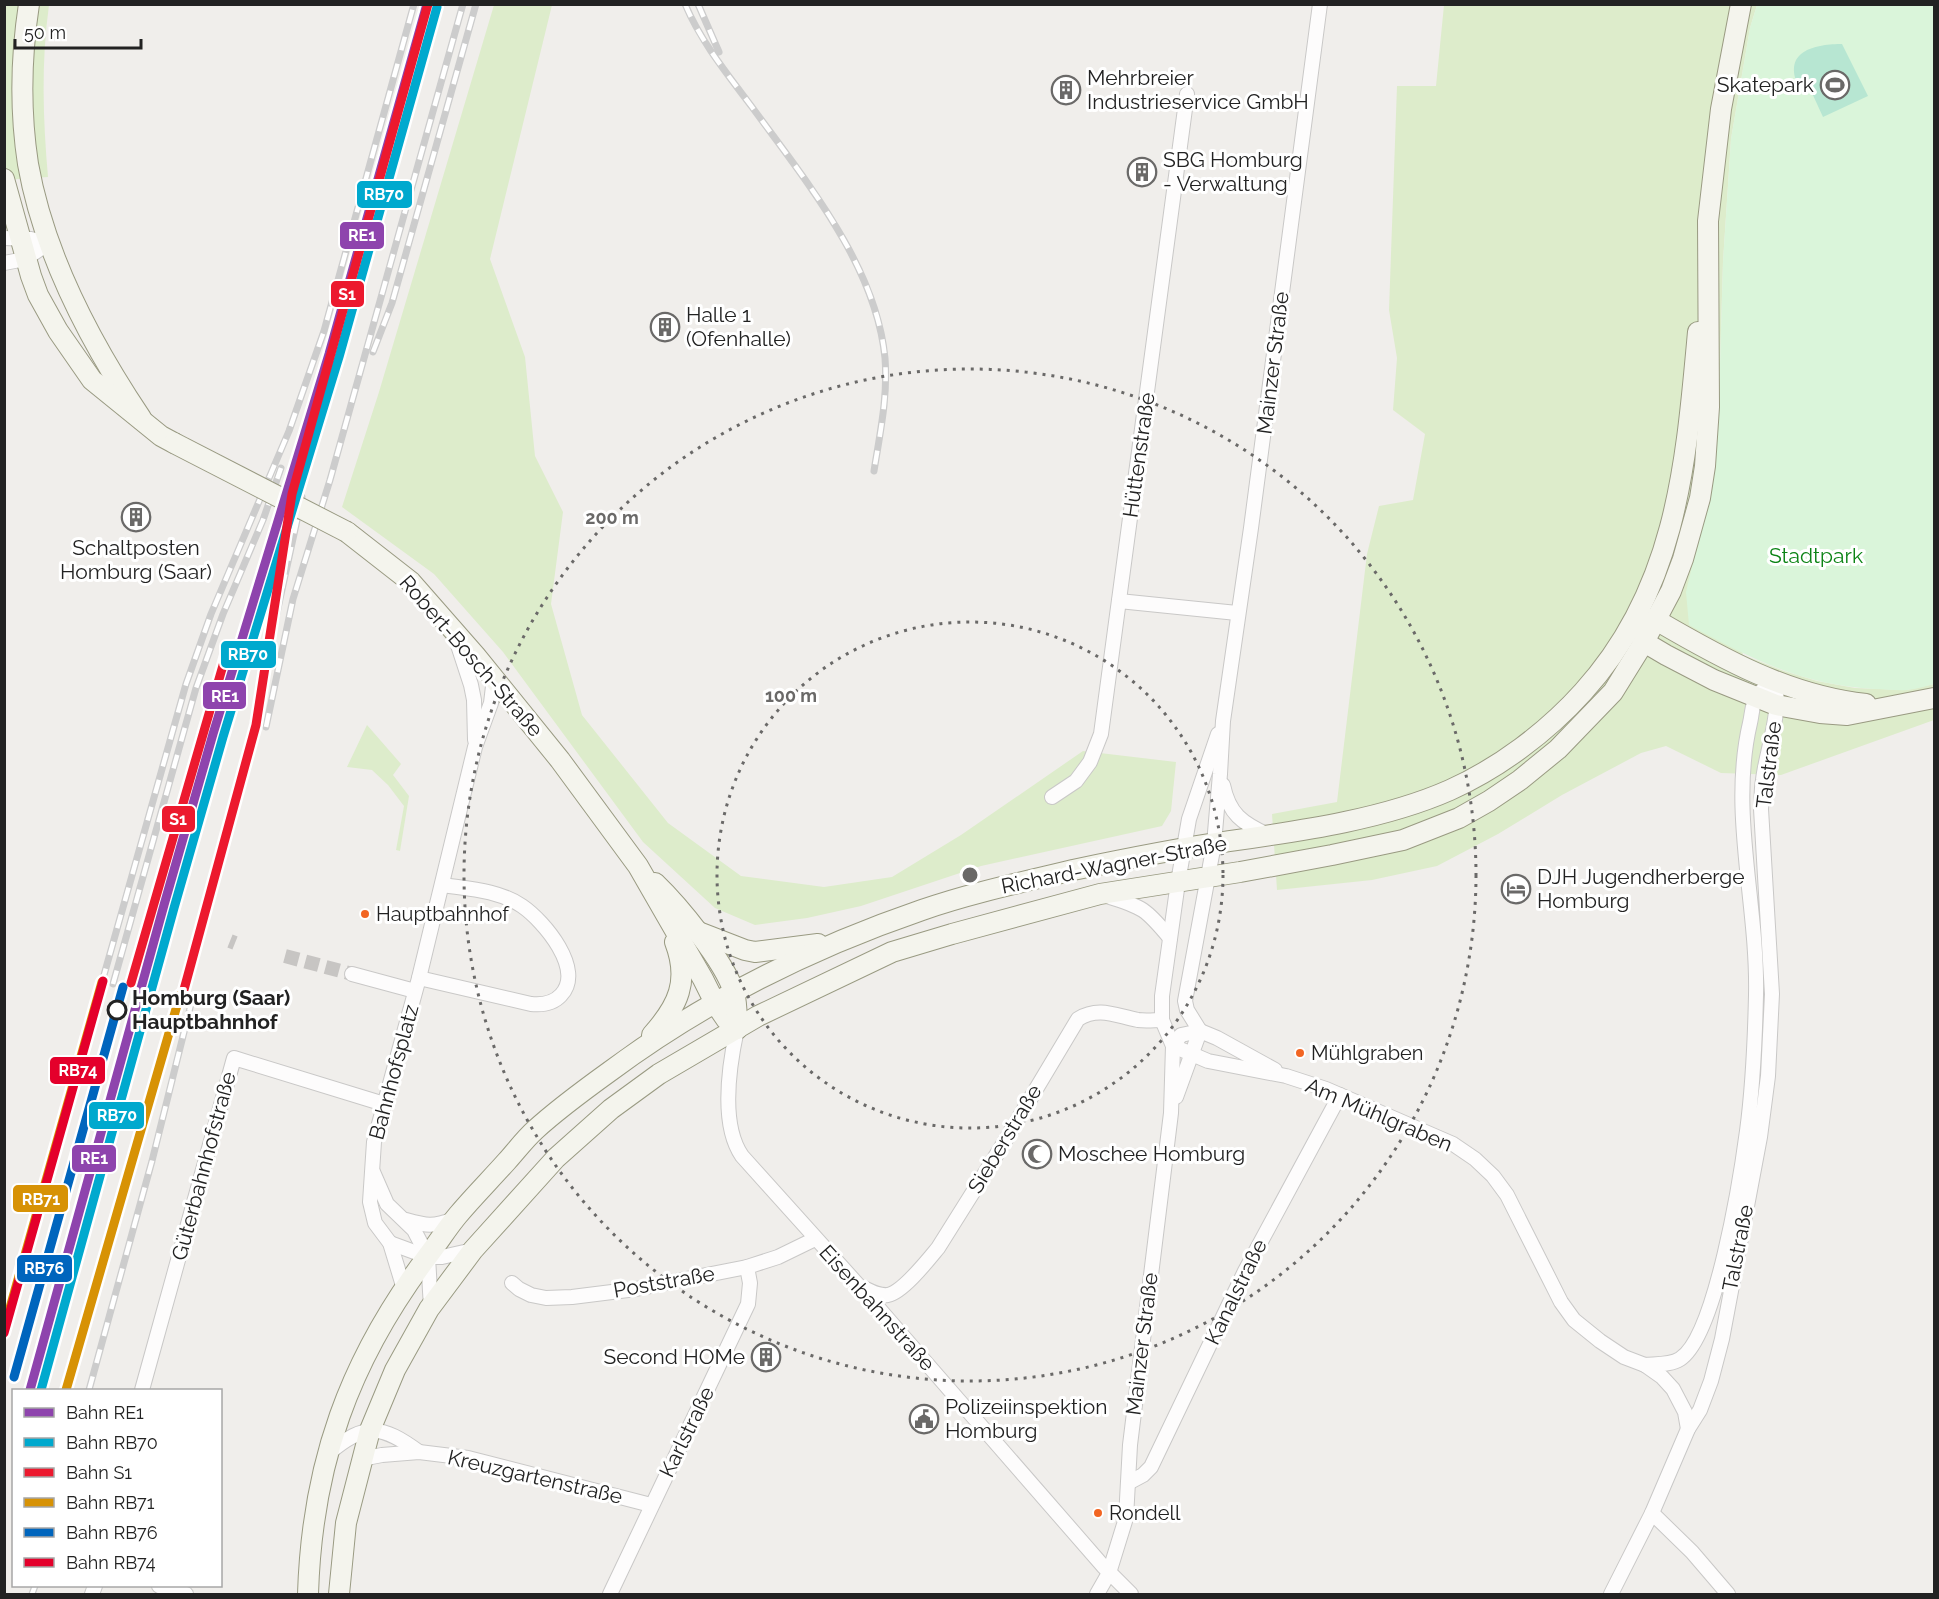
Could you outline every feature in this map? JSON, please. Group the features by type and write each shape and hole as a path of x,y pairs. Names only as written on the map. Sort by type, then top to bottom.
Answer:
{"main road":[{"name":"Robert-Bosch-Straße","path":"29,4 23,70 24,129 33,185 49,243 76,303 141,418"},
{"path":"1708,237 1721,109 1741,4"},
{"name":"Robert-Bosch-Straße","path":"4,179 12,238 25,259 38,295 79,363 92,380 161,436 346,532 411,582 494,678 560,760 638,866 715,1003 726,1019 737,1029"},
{"name":"Richard-Wagner-Straße","path":"339,1594 346,1523 370,1430 395,1370 431,1308 473,1250 555,1158 611,1109 659,1074 758,1016 892,952 1100,894 1209,877 1403,840 1469,812 1520,780 1558,750 1613,692 1656,620 1671,591 1683,559 1700,498 1705,466 1709,407 1708,237"},
{"name":"Richard-Wagner-Straße","path":"308,1594 315,1513 327,1456 351,1385 374,1337 404,1289 456,1218 535,1130 637,1051 733,992 845,939 925,909 976,894 1077,870 1184,848 1269,836 1331,824 1394,809 1448,791 1485,771 1521,747 1582,693 1635,620 1668,538 1688,442 1708,237"},
{"path":"1888,706 1842,701 1774,682 1702,647 1656,620 1635,620 1644,642 1714,680 1776,705 1847,715 1935,698"},
{"name":"Robert-Bosch-Straße","path":"638,866 668,896 696,931 722,970 733,992 737,1012 737,1029"},
{"path":"637,1051 668,1016 680,988 680,958 663,912"},
{"path":"696,931 745,951 755,952 789,949 845,939"}],"street":[{"name":"Mainzer Straße","path":"1171,1113 1200,1031 1187,1010 1185,1001 1214,844 1223,721 1251,528 1320,4"},
{"name":"Hüttenstraße","path":"1052,797 1076,781 1089,762 1101,734 1187,94"},
{"path":"12,238 49,243"},
{"path":"4,263 25,259 49,243"},
{"path":"1119,601 1237,613"},
{"path":"452,629 472,693 476,747"},
{"path":"476,747 490,703 494,678"},
{"name":"Talstraße","path":"1611,1594 1652,1513 1707,1391 1722,1339 1760,1137 1768,1076 1772,994 1761,809 1762,781 1776,705 1777,692 1774,682 1756,697 1747,736 1743,772 1743,812 1756,993 1747,1130 1732,1217 1714,1296 1696,1342 1680,1359 1668,1363 1645,1365"},
{"name":"Mainzer Straße","path":"1097,1594 1109,1573 1126,1518 1130,1445 1171,1113 1173,1046 1162,1020 1162,996 1178,882 1189,819 1223,721"},
{"name":"Bahnhofsplatz","path":"404,1289 390,1243 381,1233 372,1215 370,1202 374,1142 417,984 476,747"},
{"name":"Mainzer Straße","path":"1220,774 1226,797 1238,818 1247,826 1269,836"},
{"name":"Bahnhofsplatz","path":"417,984 542,1005 558,998 567,985 569,970 561,950 523,907 489,891 442,885"},
{"path":"1100,894 1143,908 1170,938"},
{"path":"352,974 417,984"},
{"name":"Sieberstraße","path":"859,1287 889,1295 900,1288 927,1262 1002,1146 1078,1019 1097,1011 1140,1020 1162,1020"},
{"name":"Eisenbahnstraße","path":"737,1029 730,1061 730,1122 735,1145 742,1156 1109,1573 1131,1594"},
{"path":"1191,1053 1173,1046 1181,1035 1200,1031"},
{"name":"Am Mühlgraben","path":"1200,1031 1286,1076"},
{"name":"Am Mühlgraben","path":"1191,1053 1208,1061 1286,1076 1326,1089 1453,1144 1475,1159 1493,1176 1507,1195 1561,1302 1574,1320 1624,1357 1645,1365 1662,1377 1673,1389 1685,1413 1688,1429"},
{"name":"Güterbahnhofstraße","path":"142,1389 234,1058 384,1104"},
{"name":"Kanalstraße","path":"1128,1484 1151,1467 1245,1271 1340,1095"},
{"name":"Bahnhofsplatz","path":"372,1167 387,1204 419,1237 428,1257 431,1308"},
{"path":"403,1219 428,1226 456,1218"},
{"name":"Poststraße","path":"512,1283 531,1295 546,1298 572,1298 747,1267 778,1257 815,1239"},
{"path":"390,1243 428,1257 442,1257 473,1250"},
{"name":"Karlstraße","path":"610,1594 748,1304 750,1283 747,1267"},
{"path":"327,1456 342,1442 357,1433 370,1430"},
{"name":"Kreuzgartenstraße","path":"370,1430 397,1436 419,1452"},
{"name":"Kreuzgartenstraße","path":"361,1459 419,1452 468,1458 651,1505"},
{"path":"1652,1513 1692,1552 1728,1594"},
{"path":"162,1587 186,1594"}],"green space":[{"path":"5,5 49,5 44,91 48,177 5,180"},
{"path":"494,5 552,5 490,259 525,357 535,456 563,512 551,604 582,715 668,823 741,876 824,887 892,877 961,835 1083,751 1176,762 1171,811 1162,826 981,866 861,906 807,918 755,925 715,908 643,842 503,652 434,574 342,507 379,392"},
{"path":"1444,5 1757,5 1750,28 1731,139 1723,262 1718,432 1707,502 1743,655 1817,681 1855,688 1907,690 1934,684 1934,720 1781,775 1721,773 1666,746 1641,753 1437,866 1372,880 1277,890 1272,814 1337,802 1367,554 1379,506 1413,500 1425,434 1393,410 1397,358 1389,310 1397,86 1436,86"},
{"name":"Stadtpark","path":"1757,5 1934,5 1934,684 1910,690 1849,686 1801,676 1734,649 1689,625 1686,592 1707,502 1718,432 1723,262 1731,139 1750,28"},
{"path":"1842,44 1868,96 1823,117 1806,80 1797,83 1794,72 1795,63 1805,51 1823,45"},
{"path":"367,725 401,764 393,775 409,796 400,851 396,850 404,806 388,785 372,770 347,767"}],"tunnel":[{"path":"230,941 235,943"},
{"path":"285,956 352,974"}],"railway":[{"path":"102,982 186,684 211,614 289,431 324,331 414,4"},
{"path":"266,727 293,599 330,480 463,4"},
{"path":"373,352 392,303 476,4"},
{"path":"685,4 716,58 794,164 835,225 868,290 879,324 886,372 883,415 874,471"},
{"path":"698,4 719,52"},
{"path":"113,984 196,688 223,614 263,520 281,468"},
{"path":"180,995 239,789 302,497"},
{"path":"89,1389 152,1161 192,1000"},
{"path":"32,1594 35,1587"}],"rail line":[{"name":"RE1","path":"30,1389 164,905 213,734 329,354 427,4"},
{"name":"S1","path":"182,997 256,725 292,494 428,4"},
{"name":"RB70","path":"41,1389 174,908 223,737 339,357 437,7"},
{"name":"S1","path":"131,983 226,655"},
{"name":"RB74","path":"4,1333 103,981"},
{"name":"RB71","path":"4,1329 102,982"},
{"name":"RB76","path":"14,1377 123,987"},
{"name":"RB71","path":"66,1389 180,995"}],"place":[{"name":"Skatepark","path":"1835,85"},
{"name":"Mehrbreier Industrieservice GmbH","path":"1066,90"},
{"name":"SBG Homburg - Verwaltung","path":"1142,172"},
{"name":"Halle 1 (Ofenhalle)","path":"665,327"},
{"name":"Schaltposten Homburg (Saar)","path":"136,517"},
{"name":"DJH Jugendherberge Homburg","path":"1516,889"},
{"name":"Hauptbahnhof","path":"365,914"},
{"name":"Homburg (Saar) Hauptbahnhof","path":"117,1010"},
{"name":"Mühlgraben","path":"1300,1053"},
{"name":"Moschee Homburg","path":"1037,1154"},
{"name":"Second HOMe","path":"766,1357"},
{"name":"Polizeiinspektion Homburg","path":"924,1419"},
{"name":"Rondell","path":"1098,1513"}]}
